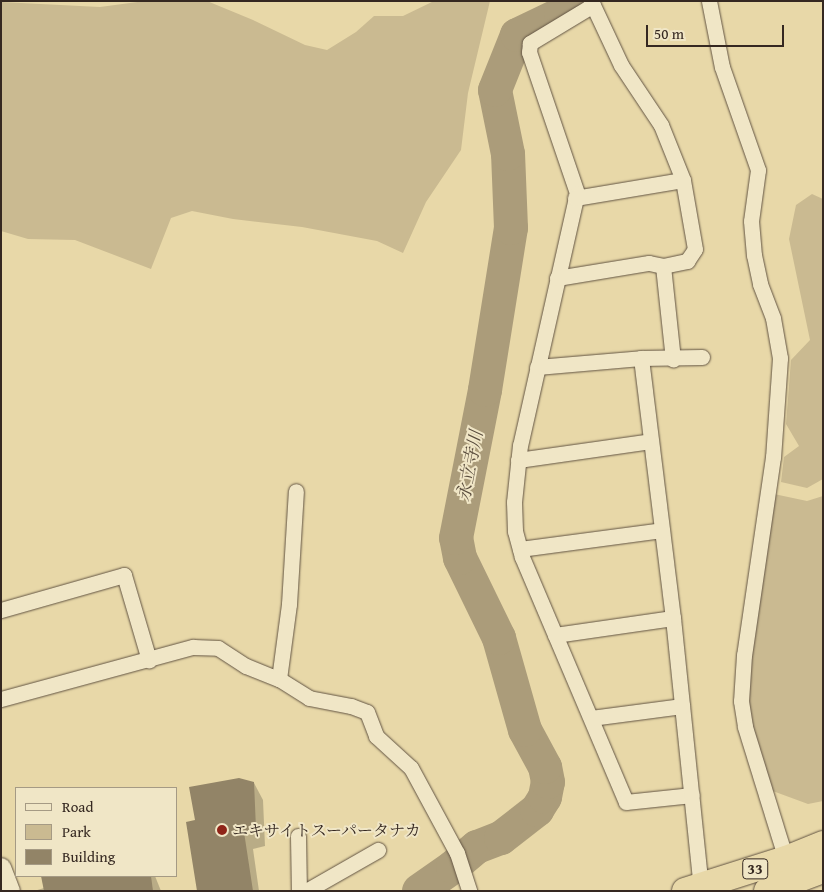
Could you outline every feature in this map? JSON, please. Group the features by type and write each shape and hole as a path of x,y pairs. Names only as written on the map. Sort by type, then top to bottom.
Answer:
{"highway":[{"name":"33","path":"766,891 793,877 823,844"},
{"name":"33","path":"696,889 793,877 823,870"}],"street":[{"path":"709,1 722,67 758,170 751,221 754,255 760,284 773,318 780,358 773,457 744,655 741,701 745,727 793,877"},
{"path":"557,278 649,263 663,266 688,261 695,249 683,180 661,125 621,64 592,3 530,43 529,52 576,193 537,366 518,460 514,502 515,531 520,549 555,635 626,802 692,795"},
{"path":"575,198 683,180"},
{"path":"663,266 673,359"},
{"path":"537,366 641,358 673,359 702,357"},
{"path":"641,358 673,618 692,795 696,889"},
{"path":"518,460 651,441"},
{"path":"279,679 289,604 296,491"},
{"path":"520,549 662,530"},
{"path":"1,610 124,575 149,660"},
{"path":"555,635 673,618"},
{"path":"1,699 193,648 218,648 246,666 279,679 309,698 351,706 367,712 376,736 411,768 457,853 465,872 469,891"},
{"path":"591,718 682,706"},
{"path":"298,836 299,891"},
{"path":"306,891 378,850"},
{"path":"1,868 10,891"}],"green space":[{"path":"145,1 207,1 253,20 305,45 327,50 356,32 374,16 403,16 434,1 490,1 468,93 461,150 426,202 403,253 377,241 302,227 233,219 192,211 171,218 151,269 75,240 28,239 1,231 1,2 100,7"},
{"path":"812,194 823,199 823,479 807,488 781,482 784,457 799,446 786,424 791,360 810,340 789,239 796,205"},
{"path":"774,494 807,501 823,496 823,801 808,804 770,790 760,761 746,702 749,654"}],"building":[{"path":"239,778 254,782 256,829 244,832 253,891 197,891 186,822 195,820 189,787"},
{"path":"41,877 151,877 153,891 44,891"}],"waterway":[{"name":"永立寺川","path":"419,891 477,847 501,838 537,810 545,797 548,782 545,767 525,730 499,638 460,558 456,538 485,390 511,228 508,154 495,90 517,35 561,14 578,1"}],"place":[{"name":"エキサイトスーパータナカ","path":"222,830"}]}
